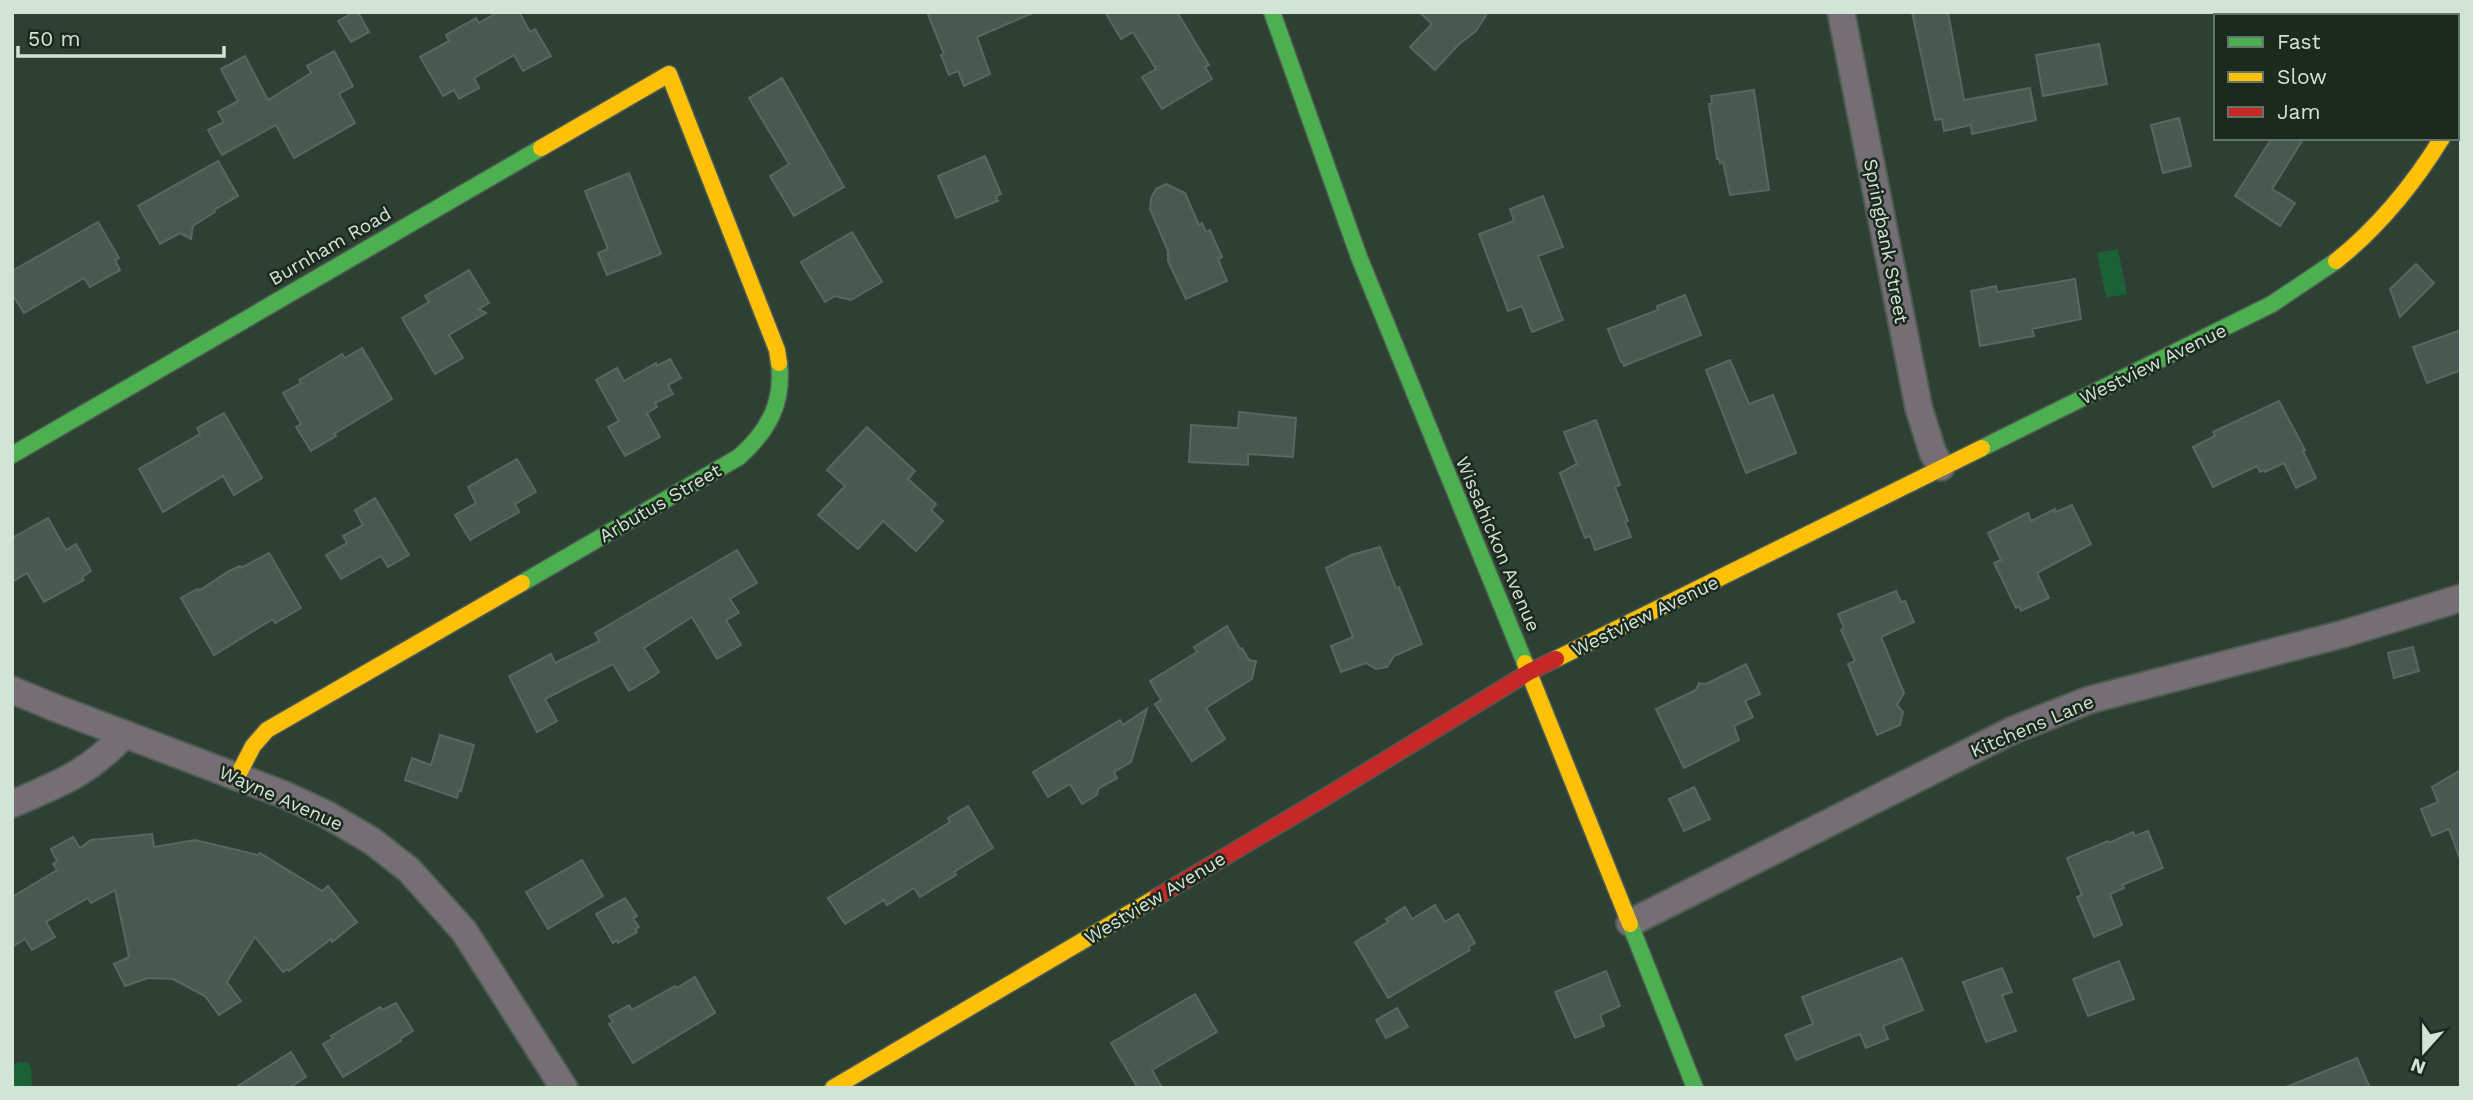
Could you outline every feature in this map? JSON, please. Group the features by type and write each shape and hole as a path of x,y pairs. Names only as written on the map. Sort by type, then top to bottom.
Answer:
{"street":[{"name":"Wissahickon Avenue","path":"1272,12 1359,257 1695,1088"},
{"name":"Springbank Street","path":"1841,12 1919,409 1933,453 1941,467"},
{"name":"Burnham Road","path":"12,455 669,74"},
{"name":"Arbutus Street","path":"237,776 247,754 267,730 739,457 755,444 767,428 781,391 777,350 669,74"},
{"name":"Westview Avenue","path":"833,1088 1316,803 1529,672 2179,351 2294,291 2344,255 2393,209 2441,140"},
{"name":"Kitchens Lane","path":"1630,923 1927,773 2055,712 2089,700 2343,634 2461,598"},
{"name":"Wayne Avenue","path":"12,690 237,776 326,814 372,841 409,870 464,931 564,1088"},
{"path":"12,804 74,778 125,734"}],"shaded area":[{"path":"2118,249 2127,294 2106,298 2097,253"},
{"path":"19,1062 31,1066 32,1088 12,1088 12,1066"}],"building":[{"path":"358,12 369,32 351,42 338,21"},
{"path":"498,12 519,12 530,32 535,29 551,56 523,71 514,55 474,78 479,88 459,99 454,90 443,96 420,57 449,41 446,35 476,18 479,23"},
{"path":"927,12 1035,12 977,37 990,74 964,86 958,71 949,75 941,55 944,54"},
{"path":"1105,12 1177,12 1209,65 1205,67 1212,79 1162,109 1142,77 1156,69 1133,32 1121,39"},
{"path":"1419,12 1488,12 1476,31 1458,45 1435,70 1410,47 1432,24"},
{"path":"1912,12 1948,12 1964,100 2030,88 2036,120 1972,134 1971,125 1944,131 1942,119 1935,120"},
{"path":"2099,44 2107,84 2043,96 2036,55"},
{"path":"334,51 353,86 339,94 355,123 294,158 276,125 222,155 208,130 224,122 218,112 238,101 221,69 245,56 268,100 311,73 307,66"},
{"path":"782,78 844,187 794,216 770,176 789,164 749,98"},
{"path":"1754,90 1769,190 1730,195 1723,162 1720,163 1717,159 1709,104 1712,104 1711,96"},
{"path":"2179,118 2191,166 2163,173 2151,125"},
{"path":"2271,140 2303,140 2272,189 2295,203 2280,226 2235,196"},
{"path":"985,156 1001,194 996,196 998,201 956,218 938,176"},
{"path":"218,161 238,196 193,226 191,239 180,233 160,244 138,206"},
{"path":"629,173 661,254 607,275 598,253 608,249 585,191"},
{"path":"1166,184 1185,193 1199,225 1202,223 1206,232 1210,230 1222,257 1218,259 1227,281 1186,299 1168,261 1168,251 1150,209 1151,198 1156,189"},
{"path":"1543,196 1563,247 1538,256 1563,320 1532,332 1522,306 1508,311 1479,234 1514,221 1510,209"},
{"path":"98,222 119,258 115,260 120,270 90,287 84,278 24,313 12,294 12,271"},
{"path":"852,232 882,282 851,300 835,296 825,302 801,262"},
{"path":"2416,264 2434,283 2400,317 2390,289"},
{"path":"469,270 489,303 479,309 486,313 449,335 463,358 435,374 402,318 429,302 425,296"},
{"path":"2075,279 2081,319 2032,329 2034,336 1980,346 1971,291 1996,286 1997,292"},
{"path":"1685,295 1701,335 1624,366 1608,329 1658,310 1657,306"},
{"path":"2461,330 2461,370 2427,383 2413,347"},
{"path":"362,348 392,399 311,451 296,427 301,424 283,393 342,354 345,358"},
{"path":"670,359 681,378 668,385 673,394 655,403 657,407 647,413 660,437 625,456 608,427 619,421 596,380 617,368 624,381 656,363 657,366"},
{"path":"1730,360 1749,404 1773,395 1796,453 1746,473 1706,370"},
{"path":"2279,401 2305,450 2303,451 2316,478 2296,488 2284,463 2265,472 2260,472 2257,466 2213,487 2193,447 2215,436 2213,432"},
{"path":"1239,412 1296,418 1293,457 1248,454 1248,465 1189,462 1191,425 1238,428"},
{"path":"224,413 262,478 234,495 223,476 163,512 139,469 200,434 197,428"},
{"path":"1596,420 1620,485 1615,487 1631,537 1595,550 1590,536 1585,538 1560,473 1577,464 1564,432"},
{"path":"867,427 915,471 908,479 936,504 931,510 943,521 916,551 883,521 858,549 818,515 845,486 827,470"},
{"path":"517,459 536,492 515,504 519,512 470,540 455,515 476,503 468,487"},
{"path":"375,498 409,555 388,567 381,556 341,579 326,555 347,543 343,536 363,525 355,510"},
{"path":"2072,505 2091,544 2037,573 2049,598 2021,611 2019,606 2016,608 1994,563 2001,560 1988,533 2028,513 2031,521 2055,509 2056,512"},
{"path":"48,518 66,550 76,544 91,571 82,577 84,580 44,602 27,573 12,582 12,538"},
{"path":"1380,547 1422,644 1394,656 1387,667 1376,669 1366,663 1341,672 1331,646 1353,637 1326,568 1351,555"},
{"path":"737,550 757,583 730,599 739,613 726,620 741,645 717,659 692,617 644,648 659,672 654,676 629,691 613,664 545,699 557,721 537,732 509,676 551,654 555,663 600,641 595,633"},
{"path":"269,553 301,608 275,623 273,619 214,655 181,598 200,590 229,571 240,566 241,568"},
{"path":"1896,591 1901,602 1905,601 1914,622 1881,637 1904,693 1897,705 1903,712 1900,725 1877,735 1848,664 1855,661 1841,630 1844,628 1838,614"},
{"path":"1227,626 1249,660 1256,661 1252,679 1206,708 1225,739 1192,761 1155,704 1161,700 1150,681 1197,652 1194,647"},
{"path":"2413,647 2419,671 2394,678 2388,653"},
{"path":"1746,664 1760,694 1745,701 1753,717 1734,726 1739,740 1684,768 1656,709 1696,690 1699,683 1706,684"},
{"path":"1147,709 1131,762 1114,772 1117,778 1098,789 1097,795 1082,804 1070,784 1048,797 1033,772 1120,720 1123,725"},
{"path":"440,735 474,745 457,798 405,780 412,758 431,765"},
{"path":"2461,770 2459,856 2449,829 2432,836 2421,809 2438,802 2432,787"},
{"path":"1694,787 1710,819 1684,831 1669,799"},
{"path":"968,806 993,848 920,897 914,888 887,905 884,900 845,924 828,898 950,822 948,818"},
{"path":"2148,831 2163,868 2122,885 2124,888 2110,894 2122,925 2094,937 2077,897 2082,895 2067,858 2133,832 2135,836"},
{"path":"152,834 154,847 195,840 258,855 260,853 322,891 328,886 357,922 332,942 331,939 289,971 287,969 283,972 255,937 227,982 241,1001 219,1015 205,996 173,979 148,978 125,986 114,964 129,957 115,890 91,903 88,898 46,922 55,937 32,950 25,939 12,947 12,897 57,870 53,864 57,861 51,849 73,837 80,848 91,840"},
{"path":"582,860 603,896 548,929 526,892"},
{"path":"625,898 637,916 633,918 639,927 635,929 637,932 613,943 596,914"},
{"path":"1435,905 1445,922 1458,914 1475,943 1468,947 1470,950 1388,998 1355,942 1388,922 1386,919 1405,907 1412,919"},
{"path":"1902,958 1923,1010 1883,1026 1888,1039 1866,1048 1860,1034 1796,1060 1785,1035 1813,1024 1802,997"},
{"path":"2119,961 2134,999 2088,1016 2073,979"},
{"path":"2002,968 2012,992 2002,995 2016,1031 1986,1042 1963,982"},
{"path":"1606,971 1620,1006 1600,1015 1604,1026 1575,1038 1555,992"},
{"path":"695,977 715,1013 633,1063 609,1024 613,1022 609,1016 629,1005 632,1010"},
{"path":"1195,994 1217,1032 1152,1070 1162,1088 1138,1088 1111,1043"},
{"path":"396,1003 413,1031 343,1077 323,1044 333,1038 331,1036 380,1007 382,1010"},
{"path":"1397,1008 1408,1027 1386,1038 1376,1020"},
{"path":"291,1052 306,1077 289,1088 235,1088"},
{"path":"2357,1058 2370,1088 2286,1088 2286,1087"}],"traffic: fast":[{"path":"1272,12 1359,257 1525,663"},
{"path":"12,455 541,148"},
{"path":"1982,448 2272,304 2336,261"},
{"path":"522,583 739,457 758,437 772,415 779,391 779,363"},
{"path":"1630,924 1695,1088"}],"traffic: slow":[{"path":"541,148 669,74 777,350 779,363"},
{"path":"2336,261 2367,234 2395,204 2441,140"},
{"path":"1556,659 1982,448"},
{"path":"237,777 253,746 267,730 522,583"},
{"path":"1525,663 1630,924"},
{"path":"833,1088 1157,897"}],"traffic: jam":[{"path":"1157,897 1529,672 1556,659"}]}
